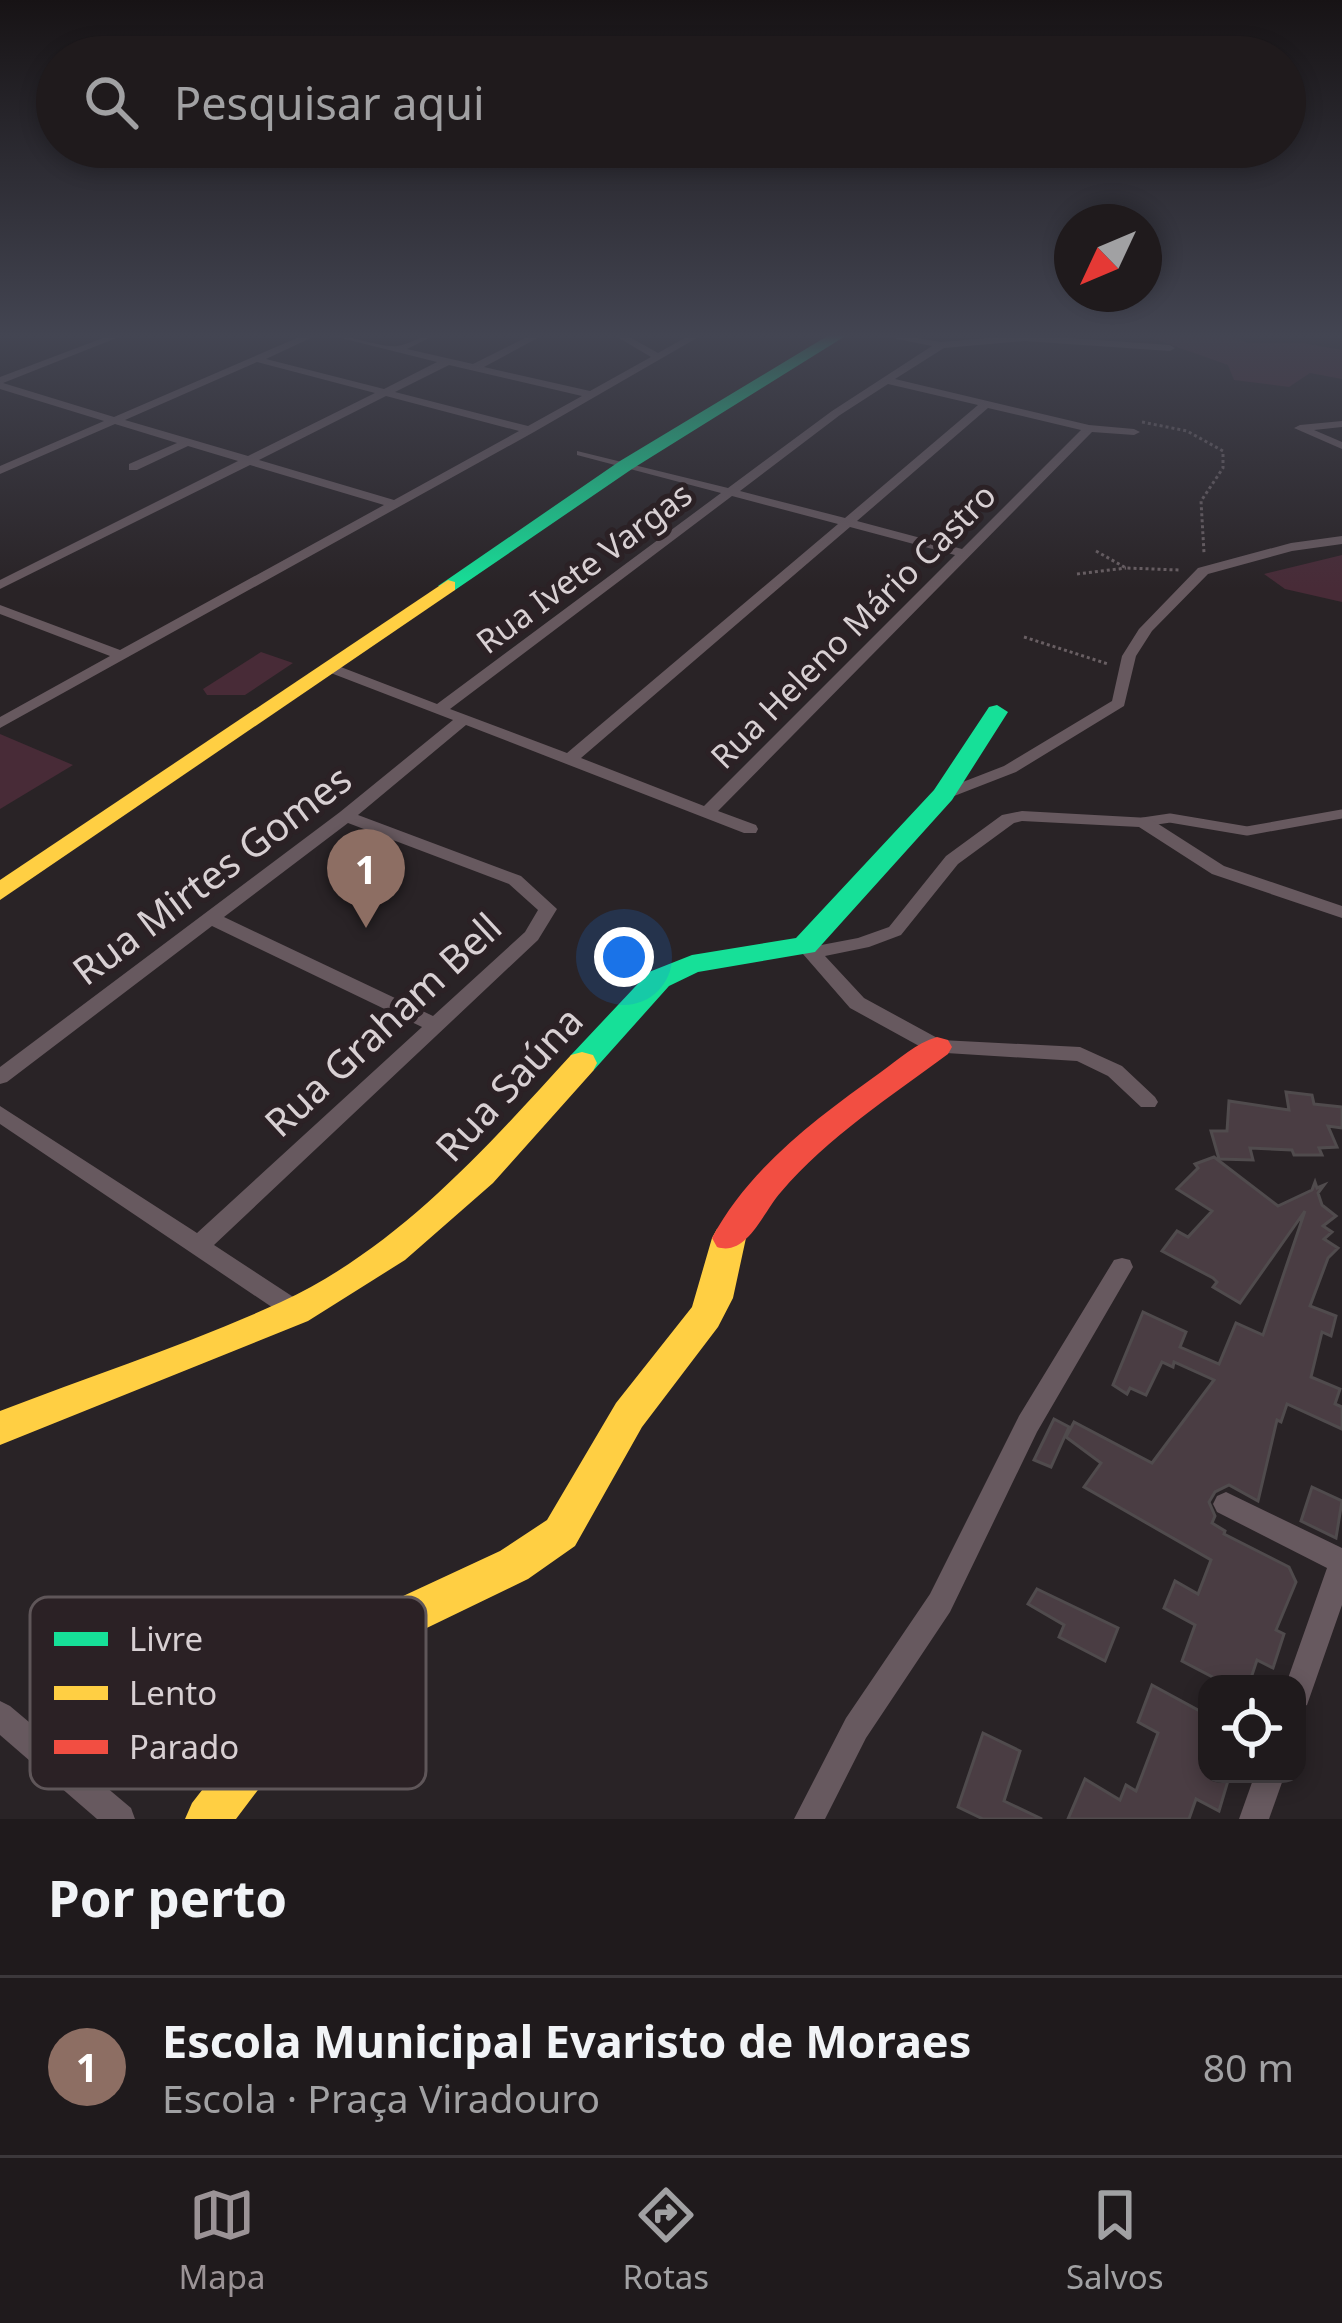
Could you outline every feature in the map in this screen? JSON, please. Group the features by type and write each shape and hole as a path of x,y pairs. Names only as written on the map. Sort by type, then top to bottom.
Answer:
{"street":[{"path":"0,470 115,420"},
{"path":"120,420 394,504"},
{"path":"0,585 337,420"},
{"path":"490,420 530,430"},
{"path":"0,723 548,420"},
{"path":"0,892 626,465 700,420"},
{"name":"Rua Ivete Vargas","path":"437,711 829,420"},
{"path":"568,761 967,420"},
{"path":"1050,420 1089,428 1134,426"},
{"path":"1342,424 1313,423 1300,428 1342,446"},
{"name":"Rua Heleno Mário Castro","path":"707,812 1089,428"},
{"path":"133,467 190,441"},
{"path":"581,453 964,553"},
{"path":"943,795 1010,769 1119,703 1125,669 1146,629 1203,571 1291,547 1342,540"},
{"path":"0,609 122,656"},
{"path":"328,667 750,830"},
{"path":"808,949 943,795 998,712"},
{"name":"Rua Mirtes Gomes","path":"0,1077 346,816 462,721"},
{"name":"Rua Graham Bell","path":"201,1243 532,937 548,909 515,880 346,816"},
{"path":"808,949 862,943 895,931 952,860 1008,819 1040,816 1143,822 1218,869 1342,912"},
{"path":"210,918 435,1025"},
{"path":"808,949 856,1004 937,1047 1080,1054 1114,1070 1148,1102"},
{"name":"Rua Saúna","path":"0,1429 296,1311 393,1250 482,1174 659,979 692,964 808,949"},
{"path":"426,1607 514,1565 561,1533 622,1426 705,1317 715,1298 730,1235 769,1183 812,1140 937,1047"},
{"path":"0,1114 201,1243 296,1311"},
{"path":"808,1819 856,1728 940,1603 1019,1440 1121,1267"},
{"path":"1226,1504 1342,1563 1304,1675"},
{"path":"0,1716 30,1742"},
{"path":"1254,1819 1267,1783"},
{"path":"86,1789 121,1819"},
{"path":"208,1819 231,1789"}],"lane":[{"path":"1143,822 1172,815 1219,829 1259,831 1313,813 1342,814"}],"path":[{"path":"1077,574 1126,568 1203,571 1201,501 1223,468 1223,451 1187,430 1134,426"},
{"path":"1096,551 1126,568"},
{"path":"1024,637 1125,669"}],"shaded area":[{"path":"1342,555 1342,602 1285,589 1264,574"},
{"path":"261,652 293,663 245,695 207,695 203,689"},
{"path":"0,734 73,765 0,809"}],"building":[{"path":"1286,1092 1312,1095 1314,1104 1342,1107 1342,1128 1328,1126 1337,1147 1319,1148 1322,1155 1250,1148 1253,1160 1219,1159 1211,1131 1227,1131 1229,1101 1289,1110"},
{"path":"1214,1157 1278,1206 1312,1190 1315,1182 1317,1188 1324,1185 1318,1193 1322,1205 1336,1216 1323,1226 1332,1232 1324,1239 1338,1248 1328,1258 1310,1306 1336,1316 1331,1336 1322,1332 1311,1377 1340,1389 1335,1404 1342,1407 1342,1429 1287,1404 1281,1422 1277,1420 1258,1501 1229,1485 1215,1492 1209,1502 1215,1516 1212,1523 1289,1567 1296,1582 1276,1630 1284,1634 1273,1668 1257,1660 1252,1675 1209,1675 1182,1661 1195,1625 1164,1608 1175,1581 1198,1594 1211,1560 1084,1487 1101,1463 1066,1437 1074,1422 1152,1463 1214,1380 1174,1362 1173,1367 1162,1362 1146,1395 1130,1388 1127,1394 1113,1385 1143,1312 1186,1332 1180,1347 1219,1364 1236,1323 1263,1335 1305,1211 1240,1303 1213,1287 1217,1282 1213,1278 1162,1251 1177,1231 1188,1237 1212,1211 1177,1189 1198,1168 1195,1164"},
{"path":"1054,1419 1069,1427 1051,1467 1034,1460"},
{"path":"1312,1487 1342,1501 1336,1538 1301,1521"},
{"path":"1037,1589 1118,1628 1105,1661 1059,1637 1064,1625 1028,1604"},
{"path":"1152,1685 1198,1710 1198,1783 1227,1783 1219,1811 1196,1799 1189,1819 1068,1819 1085,1779 1120,1800 1126,1785 1136,1791 1158,1733 1138,1722"},
{"path":"983,1733 1020,1751 1004,1801 1042,1819 983,1819 958,1807"}],"traffic: fast":[{"path":"448,586 700,420"},
{"path":"582,1063 659,979 692,964 805,946 943,795 997,712"}],"traffic: slow":[{"path":"0,892 448,586"},
{"path":"0,1428 296,1311 393,1250 482,1174 582,1063"},
{"path":"426,1607 514,1565 561,1533 629,1415 705,1317 715,1298 729,1238"},
{"path":"208,1819 231,1789"}],"traffic: jam":[{"path":"729,1238 796,1155 937,1047"}],"place":[{"name":"Escola Municipal Evaristo de Moraes","path":"366,928"}]}
